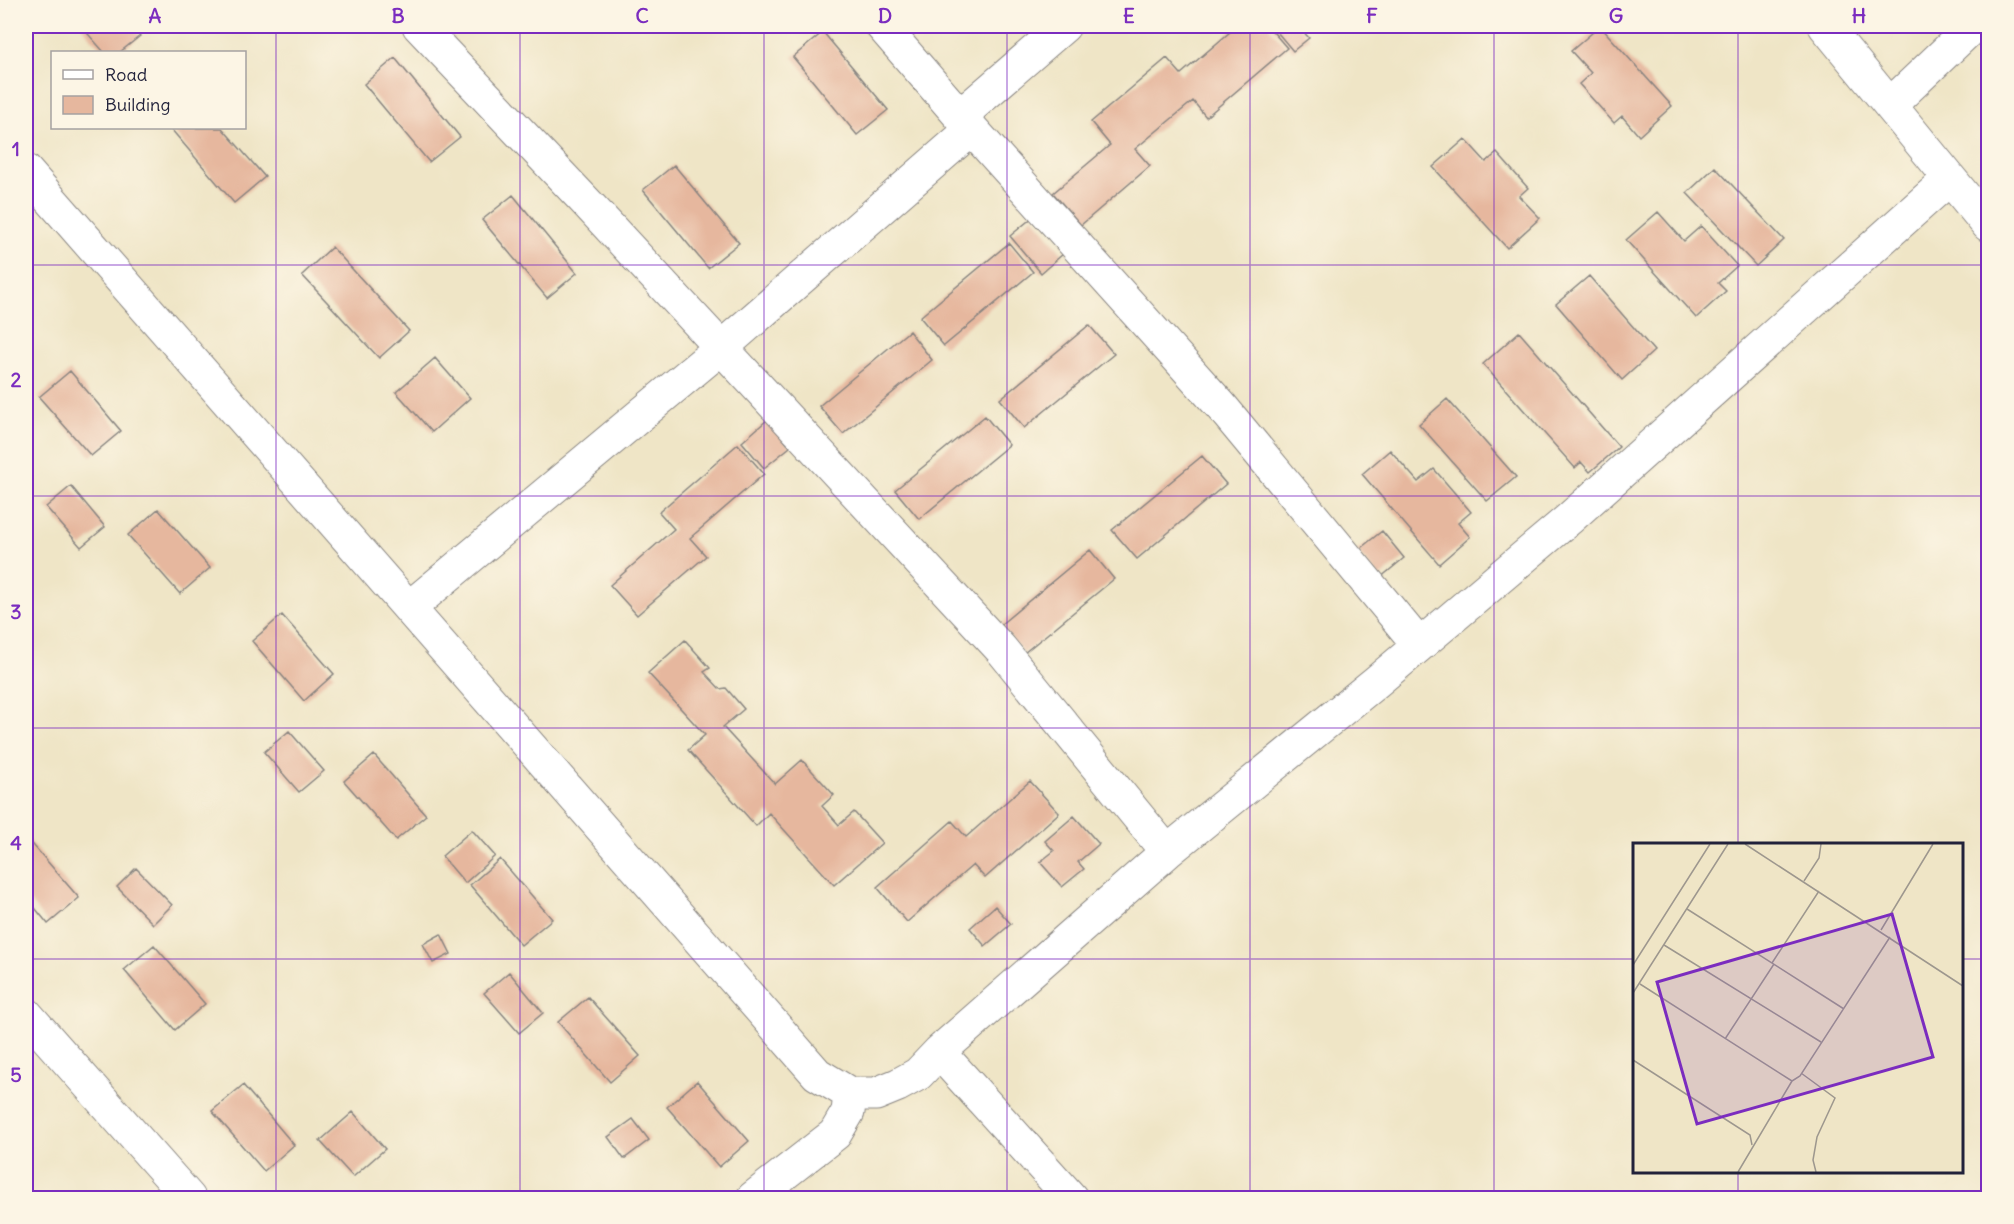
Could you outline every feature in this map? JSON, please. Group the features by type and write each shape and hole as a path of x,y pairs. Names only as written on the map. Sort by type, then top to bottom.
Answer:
{"street":[{"path":"419,26 722,347 1001,649 1167,852"},
{"path":"882,26 1221,406 1419,645"},
{"path":"409,608 722,347 966,122 1064,26"},
{"path":"1825,26 1989,225"},
{"path":"1891,104 1973,26"},
{"path":"26,171 817,1074 850,1094 876,1094 918,1074 939,1052 1167,852 1569,519 1949,179"},
{"path":"26,1014 189,1198"},
{"path":"939,1052 1071,1198"},
{"path":"753,1198 835,1134 848,1112 850,1094"}],"building":[{"path":"81,26 131,26 140,36 121,51 103,51"},
{"path":"1237,26 1268,26 1287,48 1206,117 1193,101 1135,149 1150,166 1081,225 1053,193 1110,145 1091,122 1167,58 1181,74"},
{"path":"1272,26 1298,26 1309,38 1293,51"},
{"path":"1600,26 1672,106 1639,136 1622,116 1614,123 1579,84 1591,73 1571,51"},
{"path":"823,32 888,110 857,135 793,57"},
{"path":"395,58 460,137 429,162 364,84"},
{"path":"171,129 223,129 265,177 234,203"},
{"path":"1465,139 1486,162 1497,153 1528,188 1519,196 1540,218 1507,248 1433,167"},
{"path":"674,165 739,243 708,268 643,190"},
{"path":"1715,167 1784,240 1756,266 1687,193"},
{"path":"513,195 577,273 547,298 482,220"},
{"path":"1658,212 1684,241 1701,226 1737,266 1718,283 1726,291 1696,318 1626,240"},
{"path":"1033,217 1063,254 1041,273 1010,236"},
{"path":"1009,243 1033,272 944,346 920,317"},
{"path":"332,247 409,331 379,358 302,275"},
{"path":"1589,276 1654,351 1622,380 1556,304"},
{"path":"1089,325 1114,354 1024,428 1000,399"},
{"path":"909,331 932,360 843,434 819,406"},
{"path":"1519,332 1619,447 1590,472 1581,462 1575,468 1483,364"},
{"path":"435,358 470,398 432,432 396,392"},
{"path":"70,371 121,431 91,456 39,397"},
{"path":"1447,399 1516,477 1487,501 1419,424"},
{"path":"985,416 1009,445 919,519 895,490"},
{"path":"767,420 790,447 764,468 742,442"},
{"path":"738,444 764,474 690,538 706,556 637,615 610,585 674,529 659,512"},
{"path":"1390,450 1418,482 1434,469 1471,512 1458,523 1470,537 1439,564 1362,474"},
{"path":"1202,456 1226,484 1137,559 1112,530"},
{"path":"71,486 105,527 81,547 46,507"},
{"path":"158,509 210,568 180,594 128,535"},
{"path":"1382,531 1404,558 1380,578 1357,551"},
{"path":"1090,550 1114,579 1024,653 1000,625"},
{"path":"282,615 334,674 304,701 252,641"},
{"path":"685,640 710,668 704,672 720,689 726,688 744,709 723,727 775,784 802,760 834,795 822,806 839,825 854,812 882,843 834,885 769,813 756,826 688,750 705,735 648,673"},
{"path":"289,731 324,771 299,792 264,752"},
{"path":"374,755 426,815 396,840 344,781"},
{"path":"1030,781 1059,813 985,878 973,865 907,922 877,887 952,821 966,837"},
{"path":"1074,816 1099,844 1078,862 1084,869 1062,887 1040,862 1054,851 1045,841"},
{"path":"472,830 495,856 465,883 442,856"},
{"path":"27,838 79,898 48,924 26,897"},
{"path":"500,859 552,919 521,945 470,885"},
{"path":"136,868 172,905 153,924 117,887"},
{"path":"995,906 1011,924 985,946 970,928"},
{"path":"441,934 451,954 433,963 423,944"},
{"path":"154,945 205,1004 175,1030 124,970"},
{"path":"509,972 543,1013 519,1033 484,993"},
{"path":"588,997 640,1056 610,1082 558,1022"},
{"path":"697,1081 749,1141 719,1167 667,1107"},
{"path":"243,1085 294,1145 264,1171 212,1111"},
{"path":"353,1112 385,1149 353,1177 320,1141"},
{"path":"633,1119 649,1140 624,1159 608,1137"}]}
